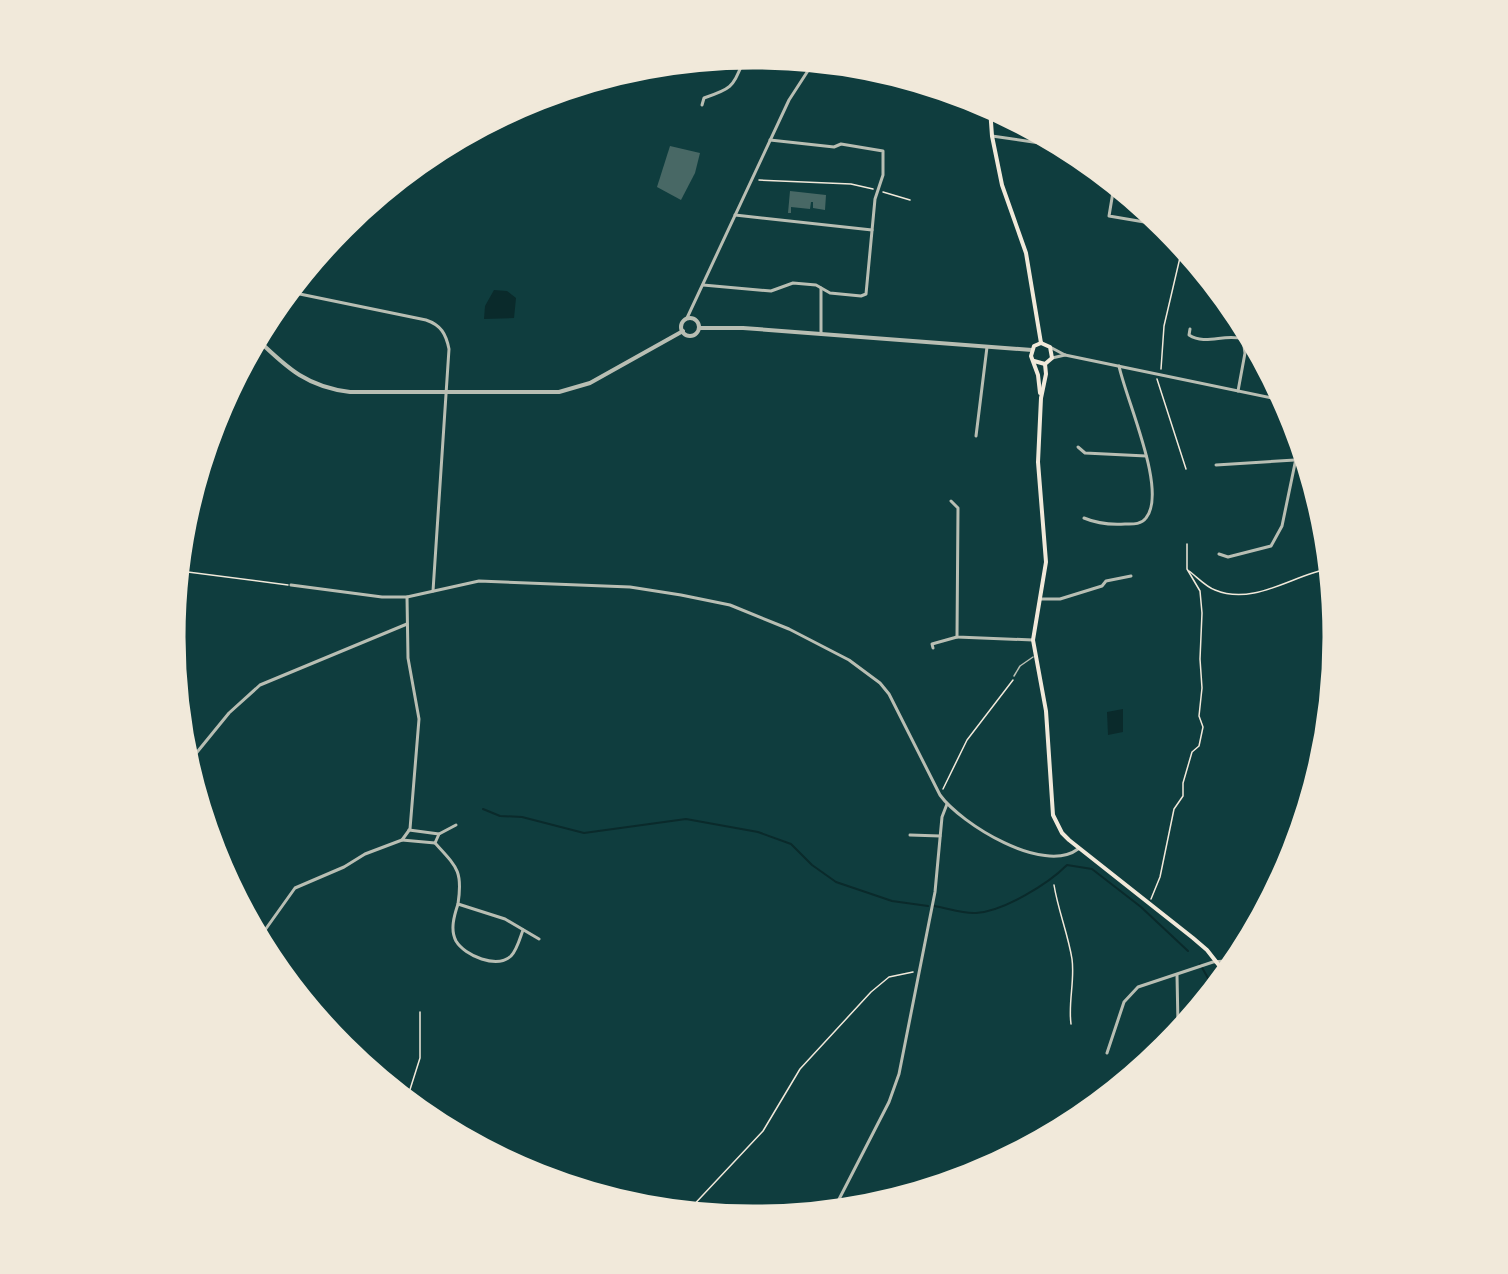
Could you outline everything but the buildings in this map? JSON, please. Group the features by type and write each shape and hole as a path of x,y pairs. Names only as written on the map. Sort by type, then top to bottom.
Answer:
{"main road":[{"path":"991,119 1002,185 1022,236 1041,343"},
{"path":"1041,343 1050,347 1052,358 1044,364"},
{"path":"1041,343 1032,350 1041,398"},
{"path":"1033,359 1044,364"},
{"path":"1044,364 1046,374 1041,398 1038,462 1046,562 1033,640 1034,657 1046,711 1053,815 1062,833 1078,849 1193,938 1219,965"}],"street":[{"path":"702,105 704,98 728,90 734,84 741,68"},
{"path":"682,331 682,324 703,285 789,99 808,70"},
{"path":"992,136 1036,143"},
{"path":"703,285 771,291 793,283 816,285 830,293 861,296 866,294 872,230 878,190 883,175 883,151 841,144 834,147 770,140"},
{"path":"1113,195 1109,216 1143,222"},
{"path":"735,215 872,230"},
{"path":"820,334 821,288"},
{"path":"299,294 436,324 447,338 449,349 447,392 433,591"},
{"path":"687,318 695,320 699,328"},
{"path":"682,331 692,335 699,328 820,334 1032,350"},
{"path":"1190,329 1189,335 1197,340 1231,335 1238,337"},
{"path":"265,346 287,368 327,389 537,393 577,388 601,378 682,331"},
{"path":"976,436 987,346"},
{"path":"1050,347 1065,355 1271,398"},
{"path":"1238,391 1244,347"},
{"path":"1052,358 1065,355"},
{"path":"1084,518 1106,525 1139,523 1147,518 1152,499 1152,476 1119,366"},
{"path":"1078,447 1085,453 1146,456"},
{"path":"1216,465 1295,460"},
{"path":"1219,554 1228,557 1271,546 1282,526 1295,460"},
{"path":"951,501 958,508 957,637"},
{"path":"1041,599 1060,599 1102,586 1106,580 1131,576"},
{"path":"291,585 382,597 407,597 479,581 630,587 711,601 748,611 849,660 880,683 889,694 940,795 947,804 972,824 1003,842 1027,851 1052,856 1066,855 1078,849"},
{"path":"402,840 409,830 419,718 408,658 407,597"},
{"path":"196,753 245,696 260,685 407,624"},
{"path":"933,648 932,644 957,637 1033,640"},
{"path":"838,1200 889,1102 900,1074 935,892 940,836 947,804"},
{"path":"409,830 439,834 456,825"},
{"path":"435,843 439,834"},
{"path":"910,835 940,836"},
{"path":"265,929 295,888 344,867 365,854 402,840 435,843 457,867 461,876 453,923 456,941 462,948 482,959 506,959 513,954 523,930"},
{"path":"458,904 505,920 539,939"},
{"path":"1107,1053 1124,1002 1138,987 1222,961"},
{"path":"1178,975 1178,1016"}],"lane":[{"path":"1014,676 1020,666 1034,657"}],"path":[{"path":"752,179 851,184 910,200"},
{"path":"1180,259 1164,326 1157,379 1185,469"},
{"path":"1149,904 1160,877 1174,809 1183,796 1183,783 1192,752 1199,746 1203,727 1199,716 1202,688 1200,659 1202,613 1200,591 1187,569 1187,544"},
{"path":"1187,569 1214,590 1231,594 1252,593 1320,571"},
{"path":"188,572 291,585"},
{"path":"940,795 967,740 1014,676"},
{"path":"1054,885 1072,959 1073,984 1068,1005 1071,1024"},
{"path":"694,1203 763,1131 766,1122 801,1069 871,992 889,977 904,972 919,972"},
{"path":"410,1091 420,1058 420,1011"}],"water":[{"path":"494,290 507,291 516,298 514,318 484,319 485,306"},
{"path":"1123,709 1123,732 1108,735 1107,712"}],"waterway":[{"path":"483,809 500,816 522,817 584,833 686,819 758,832 791,844 812,865 836,882 892,901 928,906"},
{"path":"934,906 966,913 987,911 1025,895 1067,865 1092,869 1141,907 1188,951"},
{"path":"1200,964 1209,980"}]}
